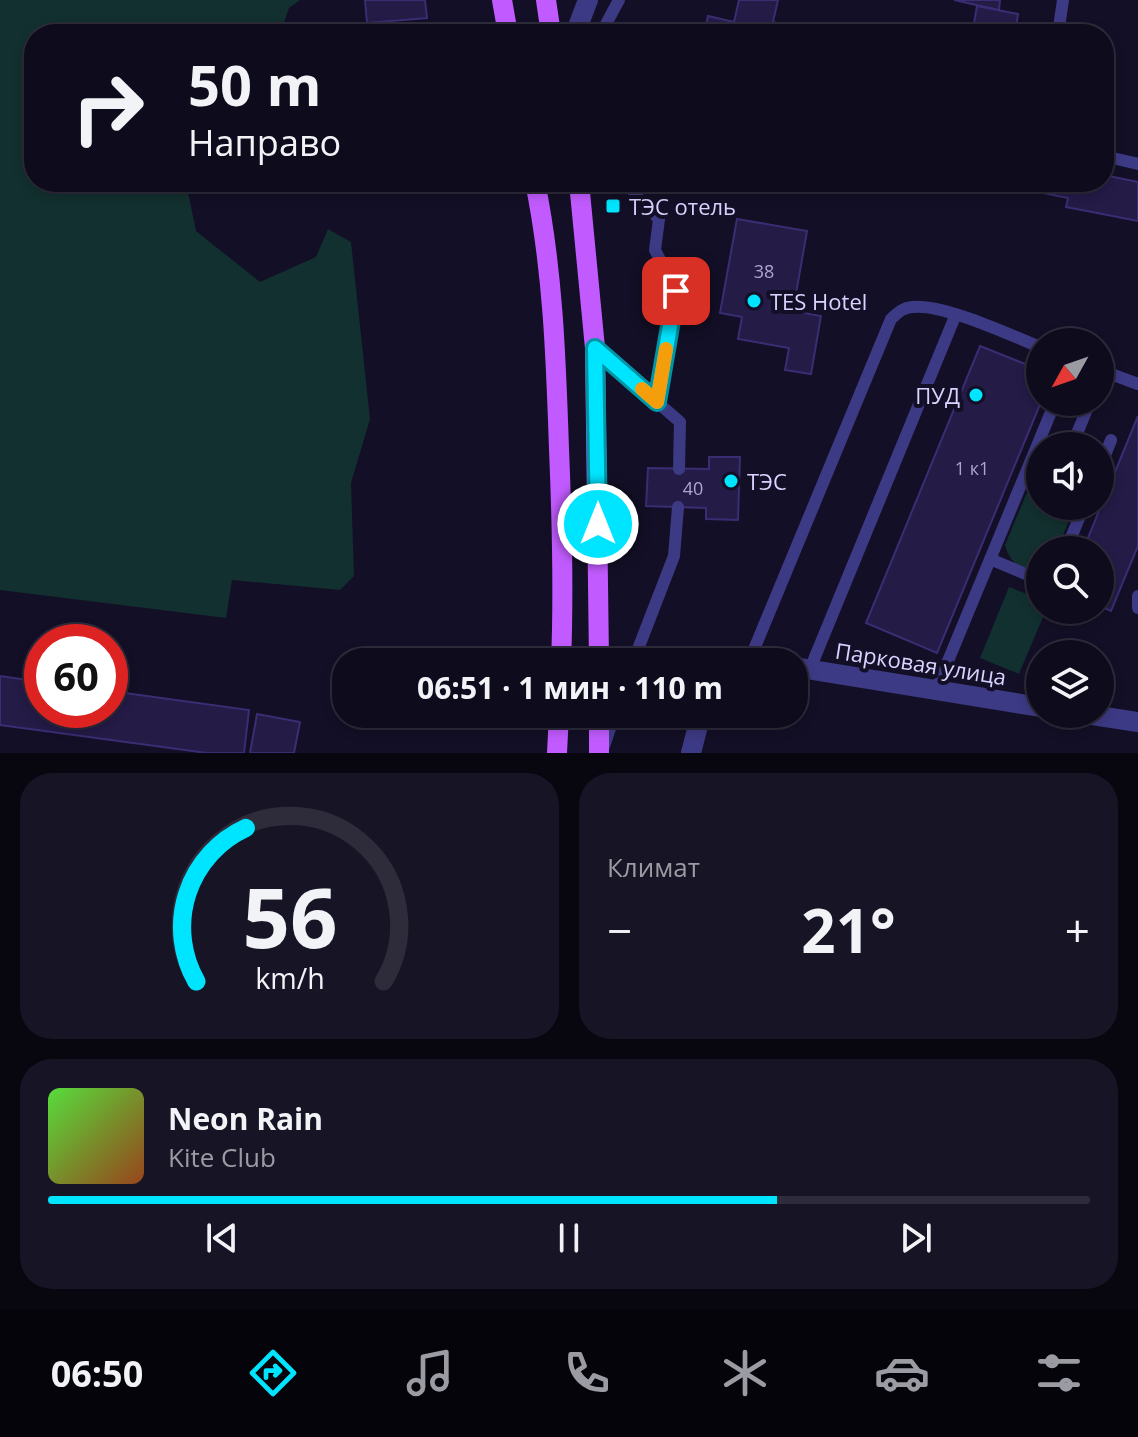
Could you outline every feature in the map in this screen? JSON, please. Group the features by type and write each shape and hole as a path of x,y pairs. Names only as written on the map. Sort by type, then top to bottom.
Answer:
{"main road":[{"path":"502,0 506,24"},
{"path":"546,0 550,24"},
{"path":"537,192 545,230 556,351 562,648"},
{"path":"580,192 595,348 599,648"},
{"path":"557,753 558,728"},
{"path":"599,728 600,753"}],"street":[{"path":"579,24 588,0"},
{"name":"Парковая улица","path":"808,669 1026,705"},
{"path":"1114,718 1138,722"},
{"path":"691,753 697,728"}],"lane":[{"path":"606,24 619,0"},
{"path":"1059,24 1063,0"},
{"path":"1114,158 1138,164"},
{"path":"634,192 659,219 655,250 676,291 657,402"},
{"path":"763,648 891,319 901,309 914,306 956,314 1026,342"},
{"path":"808,654 956,314"},
{"path":"595,348 680,422 679,469"},
{"path":"1114,377 1138,384"},
{"path":"936,690 1026,473"},
{"path":"638,648 674,556 678,507"},
{"path":"990,559 1026,574"},
{"path":"1138,596 1138,608"},
{"path":"600,753 610,728"}],"green space":[{"path":"0,0 300,0 289,8 283,24 24,24 24,192 188,192 196,231 260,282 316,257 328,229 351,242 370,419 351,483 354,576 340,590 232,580 226,618 0,590"},
{"path":"1026,495 1026,520 1069,520 1063,536 1026,536 1026,568 1017,565 1005,545"},
{"path":"1009,587 1026,594 1026,624 1040,624 1033,640 1026,640 1026,657 1019,674 980,658"}],"building":[{"path":"365,0 425,0 427,18 367,23"},
{"path":"739,0 778,0 773,22 782,24 706,24 708,16 734,22"},
{"path":"954,0 1000,0 999,10"},
{"path":"977,6 1018,14 1016,24 974,24"},
{"path":"1114,177 1138,182 1138,221 1066,207 1068,198 1038,192 1114,192"},
{"path":"737,219 807,231 793,311 821,316 811,374 785,370 789,348 738,339 742,317 720,313"},
{"path":"980,346 1026,364 1026,416 1035,416 937,653 866,623"},
{"path":"1138,416 1138,546 1114,604 1114,536 1089,536 1095,520 1114,520 1114,474"},
{"path":"709,457 740,457 738,520 706,519 706,508 646,506 648,468 709,469"},
{"path":"0,676 24,679 24,728 128,728 128,693 249,710 244,753 207,753 0,725"},
{"path":"257,714 300,722 294,753 250,753"}],"slow traffic":[{"path":"642,389 657,402 666,349"}],"place":[{"name":"ТЭС отель","path":"613,206"},
{"name":"TES Hotel","path":"754,301"},
{"name":"ПУД","path":"976,395"},
{"name":"ТЭС","path":"731,481"}],"route":[{"path":"598,524 595,348 657,402 676,291"}]}
